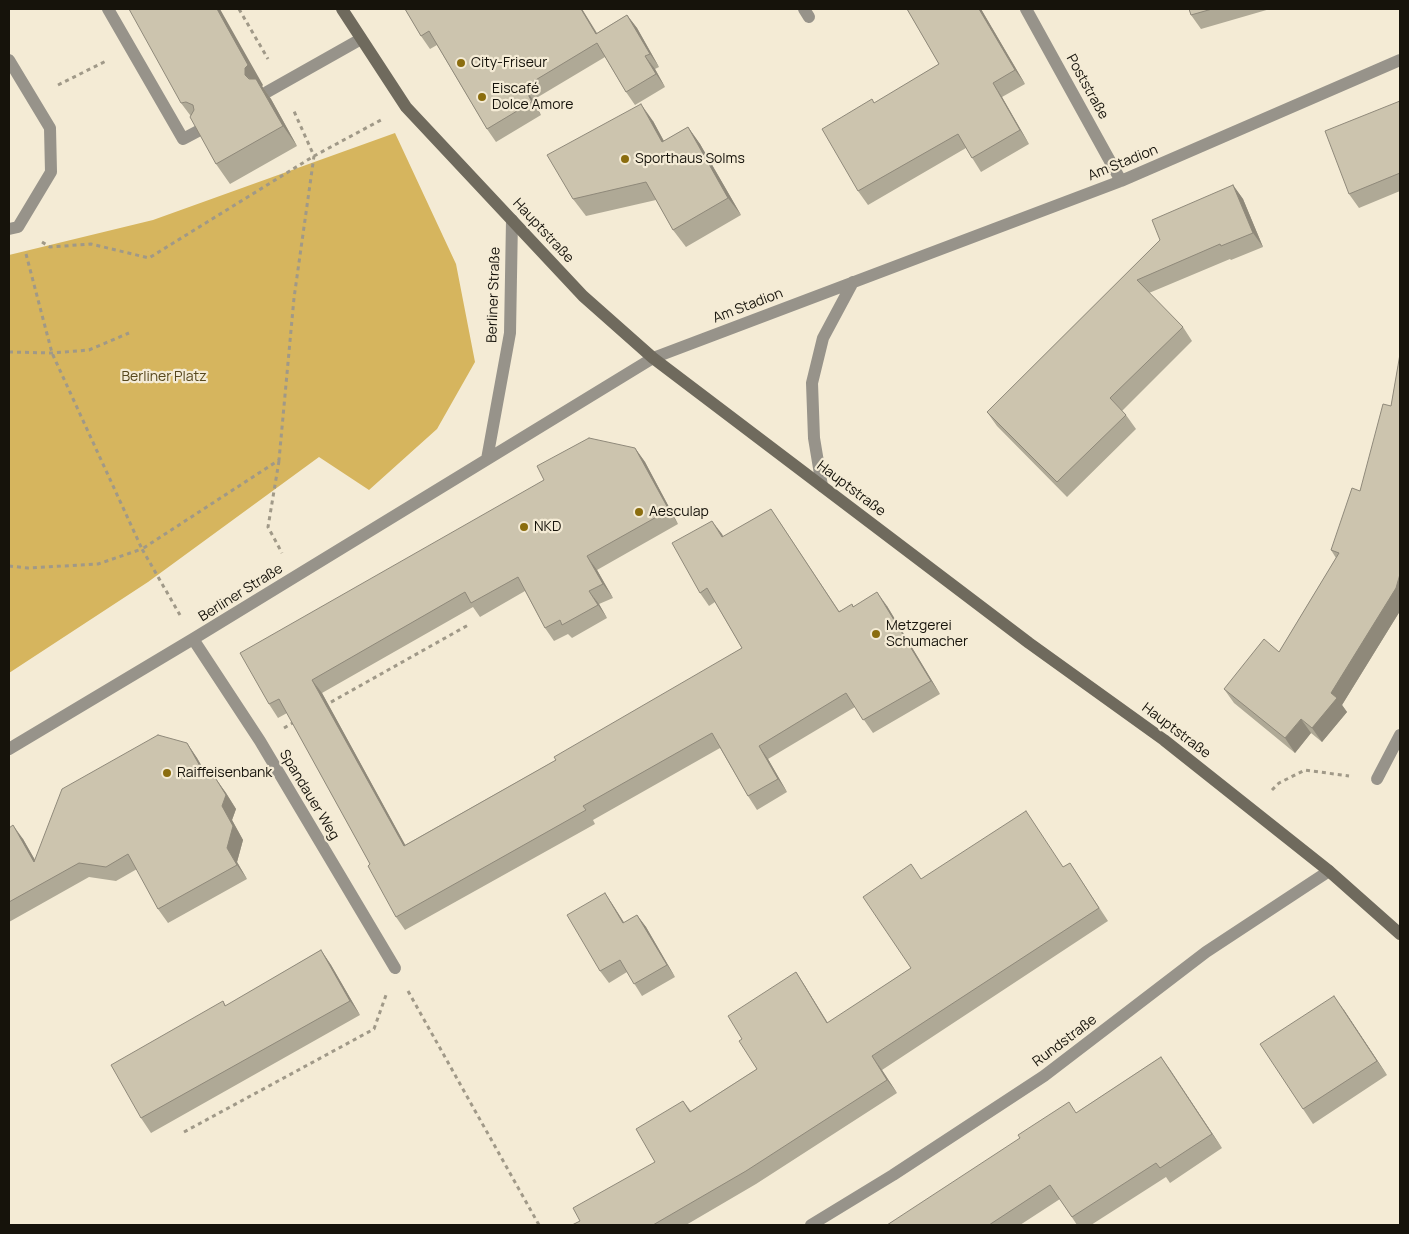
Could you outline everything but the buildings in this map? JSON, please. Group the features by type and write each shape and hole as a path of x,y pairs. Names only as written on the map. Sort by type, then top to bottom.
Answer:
{"main road":[{"name":"Hauptstraße","path":"342,9 406,107 583,296 653,358 1029,643 1164,740 1329,870 1400,934"}],"street":[{"path":"108,9 182,139 200,130"},
{"name":"Poststraße","path":"1026,9 1121,181"},
{"path":"267,92 361,39"},
{"path":"9,60 50,128 51,172 13,228"},
{"name":"Am Stadion","path":"653,358 1121,181 1400,60"},
{"name":"Berliner Straße","path":"487,459 510,333 512,220"},
{"path":"822,486 814,438 812,383 823,338 853,282"},
{"name":"Berliner Straße","path":"9,749 193,640 653,358"},
{"name":"Spandauer Weg","path":"193,640 260,741 396,968"},
{"path":"1377,779 1400,734"},
{"name":"Rundstraße","path":"811,1225 893,1175 1044,1076 1206,952 1329,870"}],"path":[{"path":"32,98 131,48"},
{"path":"13,228 50,247 91,244 149,258 314,156 406,107"},
{"path":"296,577 268,527 279,460 294,298 314,156"},
{"path":"13,228 52,353 142,549 193,640"},
{"path":"9,352 52,353 89,350 129,332"},
{"path":"9,566 28,568 98,564 142,549 279,460"},
{"path":"319,708 470,624"},
{"path":"260,741 302,718"},
{"path":"1254,811 1279,783 1305,770 1377,779"},
{"path":"184,1132 374,1029 396,968"},
{"path":"396,968 539,1225"}],"green space":[{"name":"Berliner Platz","path":"395,133 456,264 475,362 437,429 369,490 319,457 148,582 9,673 9,255 153,220"}],"place":[{"name":"City-Friseur","path":"461,63"},
{"name":"Eiscafé Dolce Amore","path":"482,97"},
{"name":"Sporthaus Solms","path":"625,159"},
{"name":"Aesculap","path":"639,512"},
{"name":"NKD","path":"524,527"},
{"name":"Metzgerei Schumacher","path":"876,634"},
{"name":"Raiffeisenbank","path":"167,773"}]}
